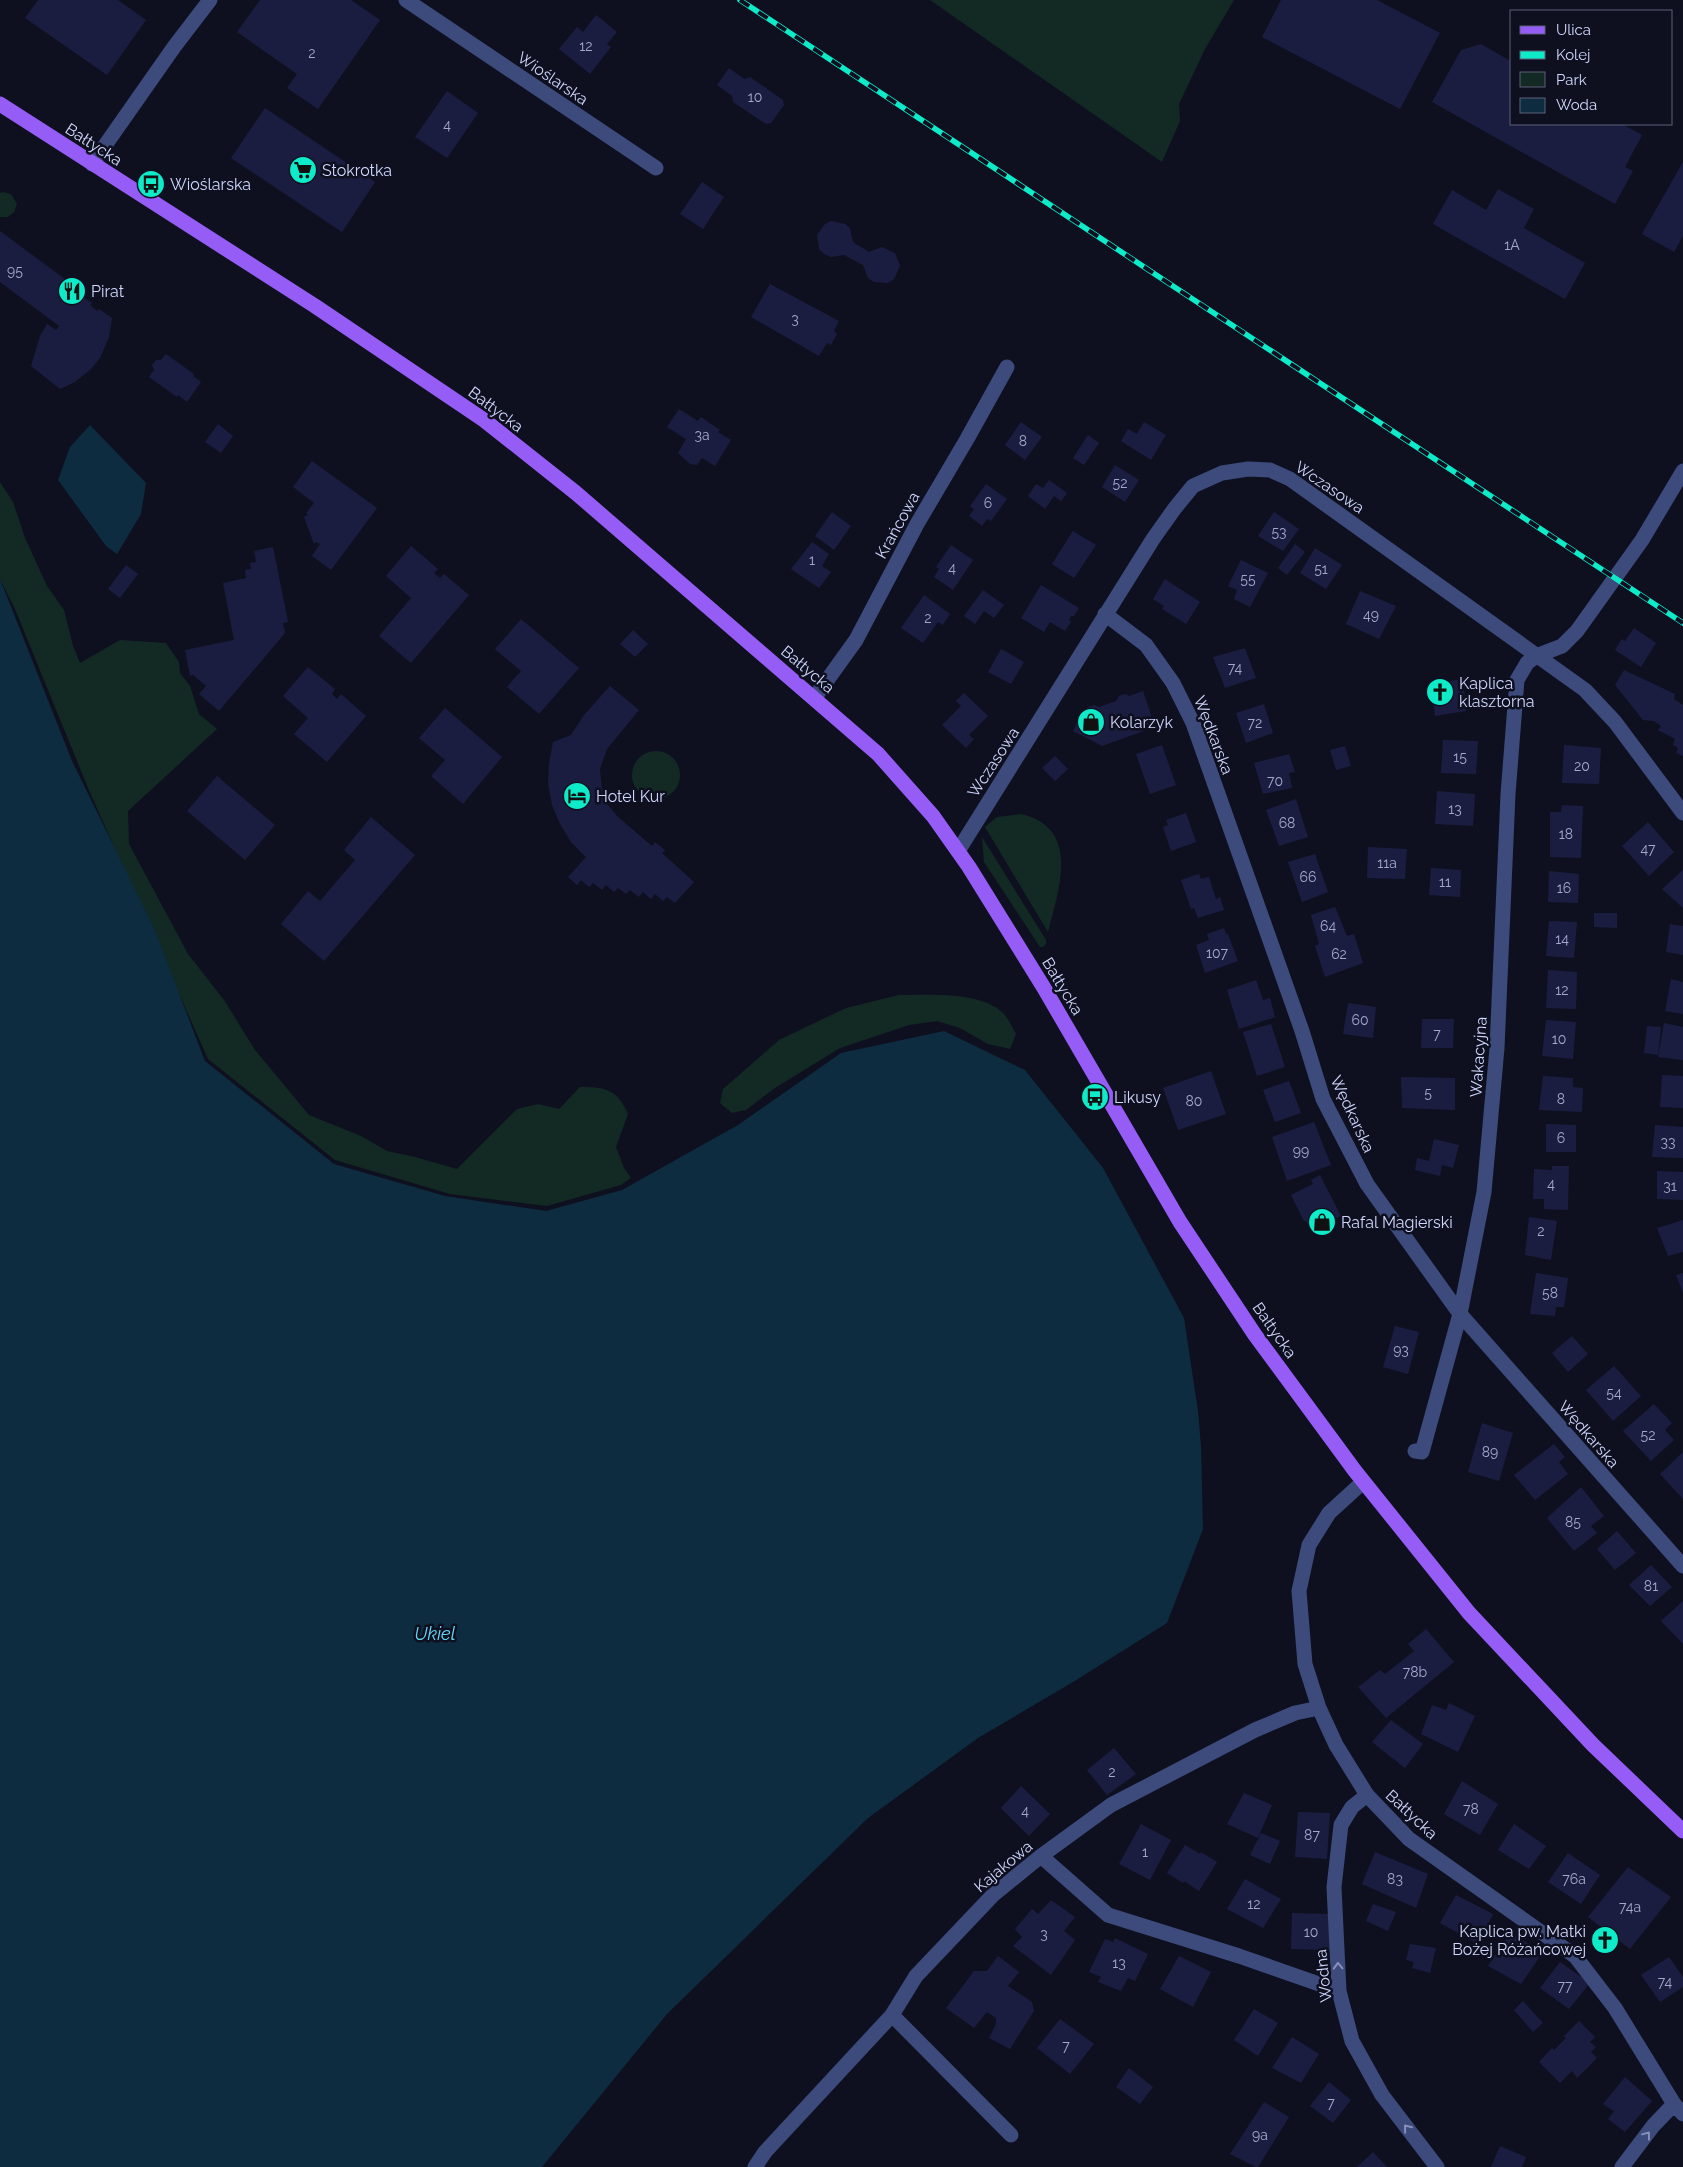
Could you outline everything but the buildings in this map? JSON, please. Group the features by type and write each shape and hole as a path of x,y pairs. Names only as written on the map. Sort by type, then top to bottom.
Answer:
{"main road":[{"name":"Bałtycka","path":"0,104 316,306 484,420 576,493 815,697 878,754 904,781 958,851 1044,988 1180,1222 1255,1334 1363,1482 1468,1613 1593,1745 1683,1831"}],"street":[{"path":"92,164 174,47 210,0"},
{"name":"Wioślarska","path":"406,0 656,168"},
{"name":"Krańcowa","path":"815,697 856,640 916,524 1007,367"},
{"name":"Wczasowa","path":"958,851 1105,614 1159,531 1193,486 1222,474 1248,469 1270,470 1290,478 1585,690 1597,701 1683,813"},
{"path":"1536,656 1562,646 1577,631 1642,540 1683,471"},
{"name":"Wędkarska","path":"1105,614 1146,644 1174,683 1192,723 1246,867 1323,1098 1367,1184 1460,1314 1683,1566"},
{"name":"Wakacyjna","path":"1415,1451 1422,1452 1460,1314 1484,1192 1496,1048 1515,690 1517,680 1524,667 1536,656"},
{"name":"Bałtycka","path":"1363,1482 1329,1513 1309,1545 1299,1591 1305,1664 1319,1708 1336,1745 1367,1795 1409,1839 1575,1956 1615,2008 1678,2109 1653,2126 1622,2167"},
{"name":"Kajakowa","path":"755,2167 765,2152 892,2015 916,1976 993,1895 1041,1856 1112,1805 1255,1730 1295,1713 1319,1708"},
{"name":"Wodna","path":"1367,1795 1352,1807 1341,1825 1334,1886 1339,1991 1352,2041 1382,2096 1437,2167"},
{"path":"1041,1856 1108,1915 1239,1956 1339,1991"},
{"path":"892,2015 1011,2135"}],"green space":[{"path":"930,0 1234,0 1205,49 1179,104 1180,121 1162,162"},
{"path":"0,193 11,194 17,204 14,212 8,217 0,217"},
{"path":"0,482 13,502 25,538 47,586 64,610 73,646 80,663 120,640 166,643 179,662 180,673 190,686 199,714 217,729 128,811 129,844 188,954 224,1000 255,1050 309,1115 361,1136 387,1151 457,1169 517,1109 538,1104 559,1109 580,1087 604,1089 615,1094 620,1099 628,1114 616,1147 624,1168 631,1178 621,1185 547,1206 450,1194 335,1160 208,1059 88,788 15,609 0,579"},
{"path":"656,751 665,753 673,758 678,766 680,775 678,784 673,792 665,797 656,799 647,797 639,792 634,784 632,775 634,766 639,758 647,753"},
{"path":"1021,814 1040,821 1052,832 1059,846 1061,862 1060,879 1048,932 985,827 997,817"},
{"path":"982,837 1046,940 1046,944 1043,947 1040,947 984,862"},
{"path":"899,995 954,996 983,1001 995,1007 1009,1021 1016,1034 1010,1049 988,1044 960,1028 937,1021 909,1025 840,1048 775,1088 746,1110 732,1113 720,1103 723,1089 779,1040 846,1008"}],"water":[{"path":"90,425 146,483 141,514 117,554 106,546 58,480 70,447"},
{"name":"Ukiel","path":"0,579 72,761 154,928 205,1061 334,1164 445,1196 546,1211 622,1190 738,1125 841,1053 944,1031 1025,1070 1103,1168 1184,1318 1198,1411 1203,1529 1167,1623 1073,1682 978,1738 868,1818 667,2014 542,2167 0,2167"}],"railway":[{"path":"740,0 1683,623"}],"place":[{"name":"Stokrotka","path":"303,170"},
{"name":"Wioślarska","path":"151,184"},
{"name":"Pirat","path":"72,291"},
{"name":"Kaplica klasztorna","path":"1440,692"},
{"name":"Kolarzyk","path":"1091,722"},
{"name":"Hotel Kur","path":"577,796"},
{"name":"Likusy","path":"1095,1097"},
{"name":"Rafal Magierski","path":"1322,1222"},
{"name":"Kaplica pw. Matki Bożej Różańcowej","path":"1605,1940"}]}
